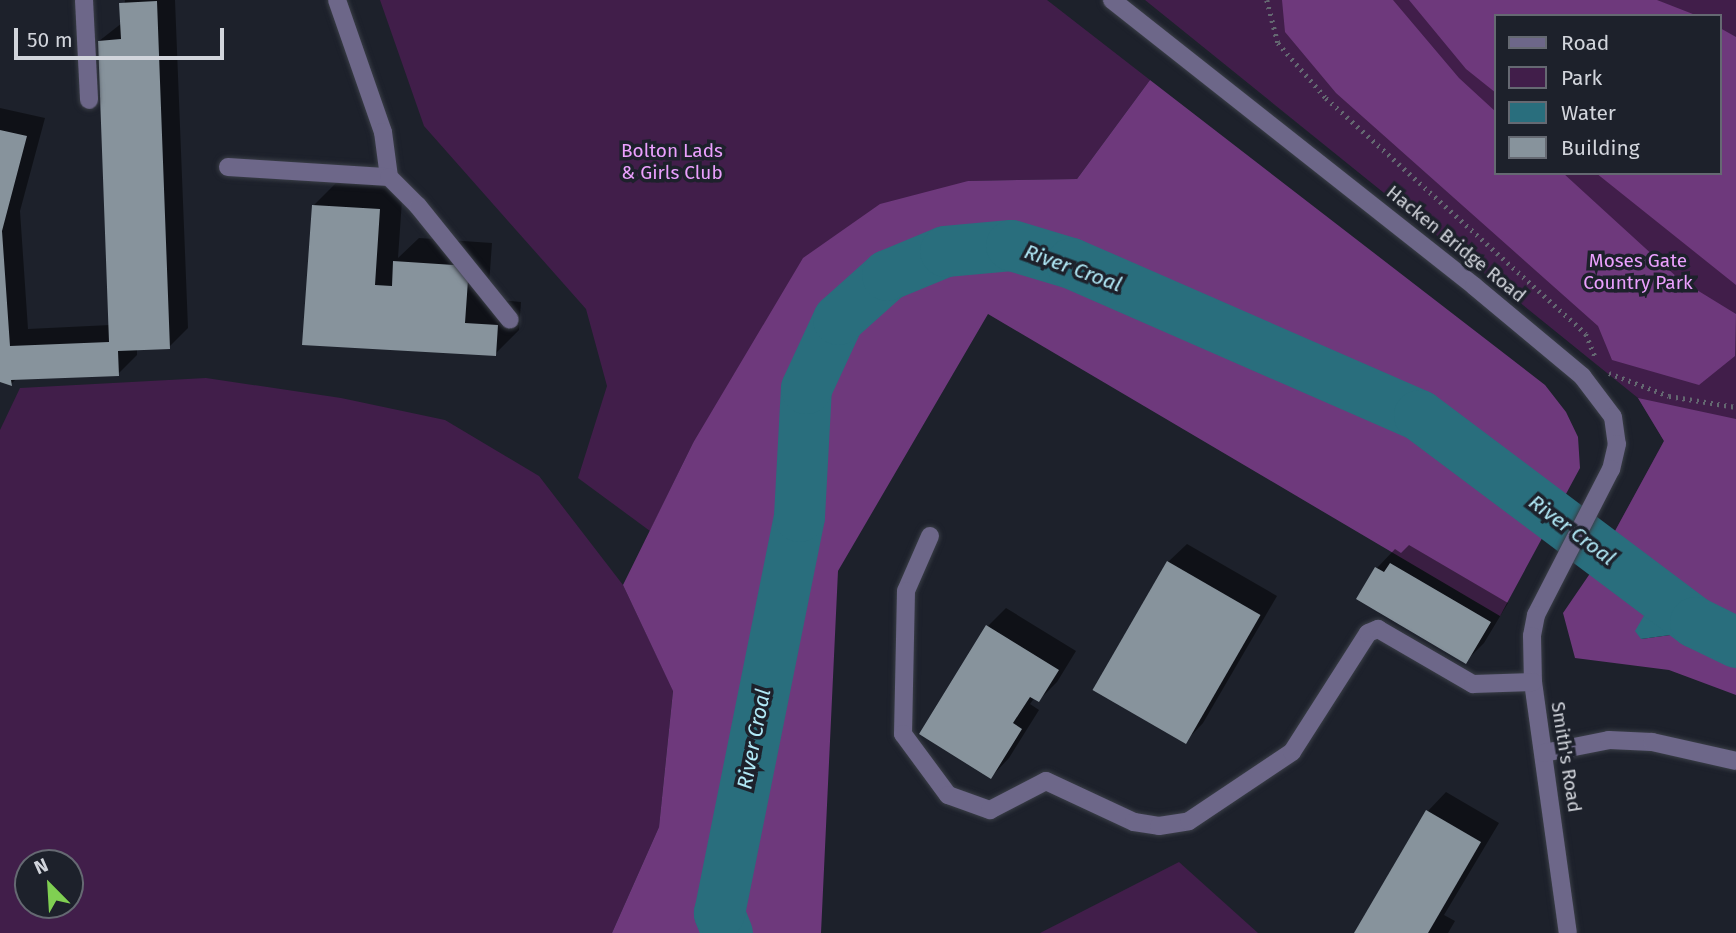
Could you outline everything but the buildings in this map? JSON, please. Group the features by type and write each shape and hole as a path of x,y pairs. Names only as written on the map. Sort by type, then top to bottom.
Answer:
{"street":[{"path":"84,0 89,100"},
{"path":"337,0 383,132 389,177 418,206 510,320"},
{"name":"Hacken Bridge Road","path":"1112,0 1381,210 1590,385 1617,430 1611,469 1549,589"},
{"path":"228,167 389,177"},
{"path":"930,536 906,590 903,734 948,795 990,810 1046,781 1134,822 1159,826 1189,821 1292,752 1368,633 1378,629 1473,684 1533,682"},
{"name":"Smith's Road","path":"1549,589 1532,636 1533,682 1568,933"},
{"path":"1544,753 1609,740 1652,741 1736,761"}],"path":[{"path":"1267,0 1278,43 1326,98 1586,334 1602,370 1669,396 1736,407"},
{"path":"1590,385 1602,370"}],"green space":[{"name":"Bolton Lads & Girls Club","path":"380,0 1047,0 1150,80 1077,179 968,181 693,443 650,531 578,478 607,386 586,309 424,126"},
{"name":"Moses Gate Country Park","path":"1145,0 1736,0 1736,619 1615,531 1664,441 1638,398"},
{"path":"1282,0 1393,0 1459,78 1494,110 1494,175 1565,175 1679,279 1736,314 1735,356 1699,385 1612,360 1598,326 1336,93 1285,32"},
{"path":"1409,0 1657,0 1693,14 1494,14 1494,91 1466,69"},
{"path":"1722,29 1736,37 1736,285 1598,175 1722,175"},
{"path":"1150,80 1545,385 1566,412 1578,437 1580,468 1500,616 988,314 838,571 821,933 612,933 659,827 673,691 623,585 693,443 803,258 880,204 968,181 1077,179"},
{"path":"206,378 341,398 445,420 539,476 623,585 673,690 659,827 612,933 0,933 0,430 20,388"},
{"path":"1638,398 1736,419 1736,619 1706,608 1615,531 1664,441"},
{"path":"1591,572 1646,614 1641,639 1685,633 1736,658 1736,695 1669,670 1575,658 1563,613"},
{"path":"1179,862 1258,933 1040,933"}],"water":[{"path":"1615,531 1706,608 1736,619 1736,658 1685,633 1641,639 1635,631 1645,614 1591,572"}],"waterway":[{"name":"River Croal","path":"727,933 719,913 799,516 806,388 838,319 887,275 945,251 1011,245 1071,263 1419,415 1695,622 1736,642"}]}
